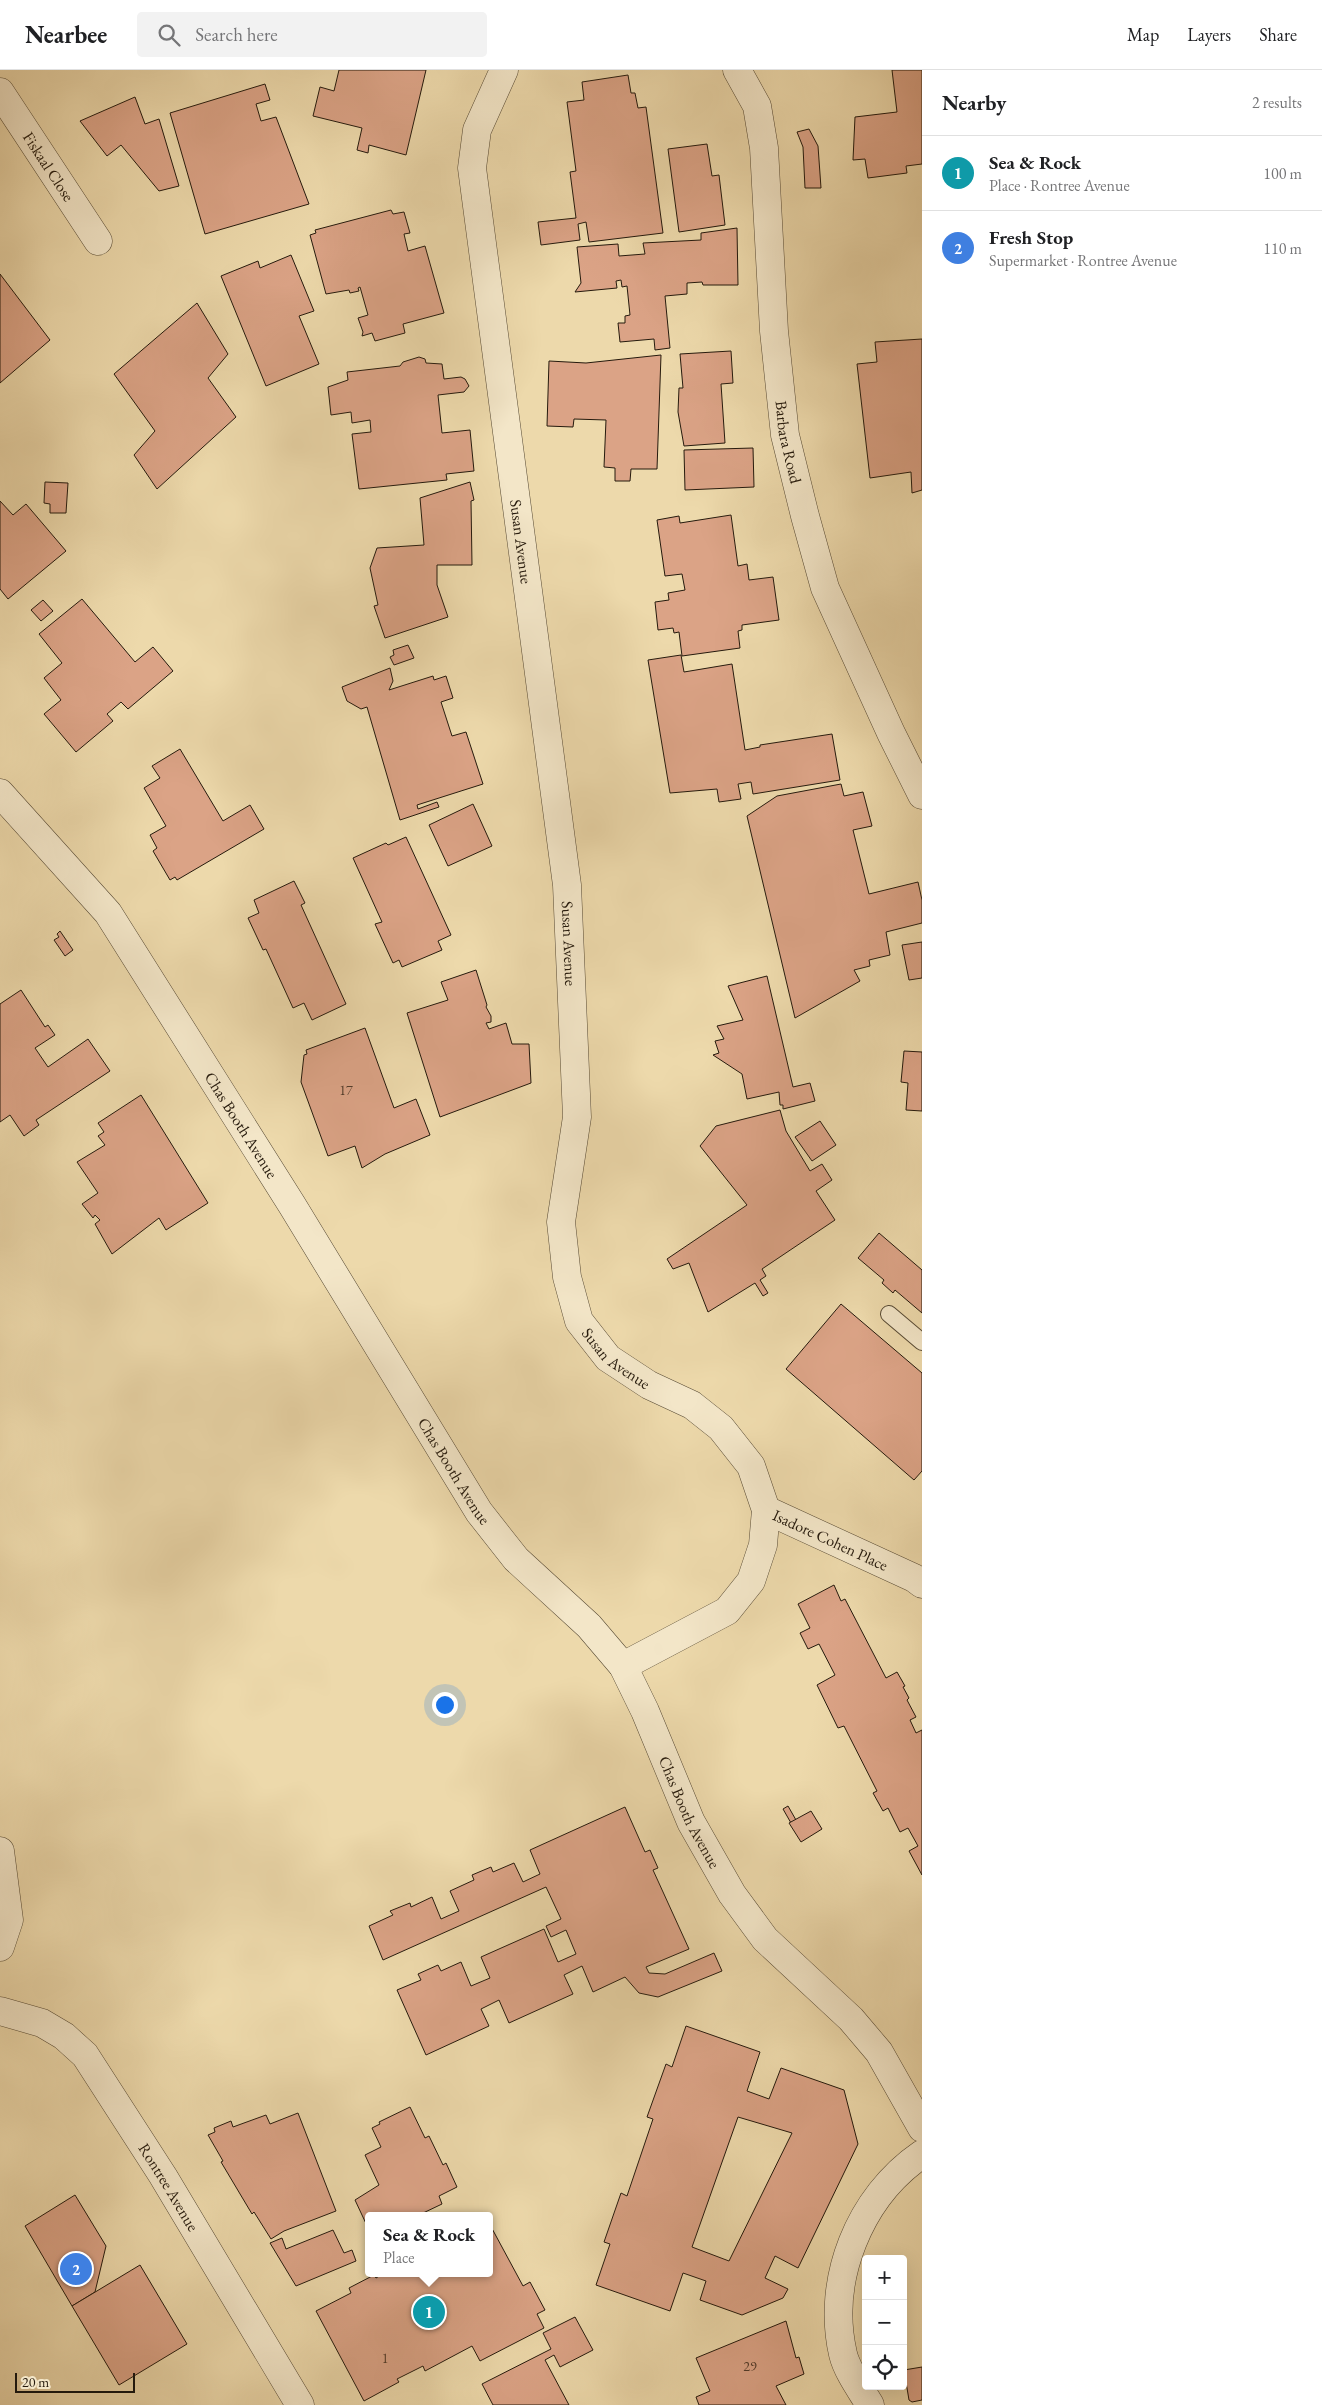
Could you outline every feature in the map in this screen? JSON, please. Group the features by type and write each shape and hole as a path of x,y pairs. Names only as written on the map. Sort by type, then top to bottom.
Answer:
{"street":[{"name":"Susan Avenue","path":"504,70 477,130 472,168 567,885 577,1117 561,1222 567,1277 579,1322 608,1358 649,1385 692,1404 721,1428 751,1466 766,1510 763,1545 751,1581 727,1610 624,1666"},
{"name":"Barbara Road","path":"737,70 757,106 764,148 774,331 785,435 805,516 825,588 891,733 922,795"},
{"name":"Fiskaal Close","path":"0,92 98,241"},
{"name":"Chas Booth Avenue","path":"0,793 108,913 292,1205 479,1512 516,1559 589,1626 624,1666 646,1711 691,1822 732,1894 765,1939 851,2019 879,2052 922,2128"},
{"name":"Isadore Cohen Place","path":"766,1510 914,1578 922,1584"},
{"path":"0,1851 9,1920 0,1947"},
{"name":"Rontree Avenue","path":"0,2011 42,2023 64,2036 85,2055 163,2176 300,2405"},
{"path":"870,2405 844,2357 838,2322 840,2282 851,2243 869,2212 888,2185 910,2162 922,2154"}],"lane":[{"path":"889,1314 922,1342"}],"building":[{"path":"339,70 426,70 406,155 369,145 368,153 357,150 362,128 313,116 320,87 334,91"},
{"path":"892,70 922,70 922,164 906,166 907,173 868,178 865,159 853,160 855,117 897,112"},
{"path":"628,75 631,93 635,93 638,108 646,107 663,233 589,242 586,222 578,224 580,240 541,245 538,222 576,218 570,172 576,171 567,102 584,100 582,82"},
{"path":"265,84 270,100 256,104 261,121 276,117 309,204 205,234 170,113"},
{"path":"135,97 145,124 159,119 179,186 159,191 121,145 107,156 80,121"},
{"path":"809,129 818,146 821,188 805,188 803,147 797,132"},
{"path":"707,144 712,176 719,175 725,225 679,232 668,149"},
{"path":"391,210 393,214 404,212 410,233 404,234 408,251 425,246 444,313 403,324 405,333 375,341 372,333 362,336 363,332 358,318 368,315 360,287 358,288 359,291 350,293 349,290 326,294 310,235 316,233 315,230"},
{"path":"737,228 738,285 703,285 702,282 687,283 687,294 665,296 670,348 655,350 654,339 620,342 618,323 625,323 625,316 630,315 627,286 622,287 621,280 616,281 617,288 575,292 581,283 577,247 618,244 619,256 645,254 643,243 701,240 701,233"},
{"path":"291,255 314,311 299,316 319,364 266,386 221,276 258,261 260,268"},
{"path":"0,274 50,340 0,383"},
{"path":"197,303 228,354 208,378 236,417 157,489 134,455 155,431 114,374"},
{"path":"922,339 922,490 912,493 911,472 870,478 857,364 877,362 875,342"},
{"path":"731,351 733,383 721,384 725,443 684,446 678,412 679,388 683,388 680,354"},
{"path":"661,355 657,469 631,469 630,481 615,481 615,468 604,467 606,420 574,419 573,427 547,426 549,361 586,363"},
{"path":"419,357 425,359 426,363 442,364 444,379 461,377 465,379 469,386 464,392 438,395 442,433 470,430 474,471 446,474 447,480 359,489 352,434 371,432 370,420 352,423 351,412 331,415 328,387 348,380 347,372 400,366 403,362"},
{"path":"753,448 754,487 685,490 684,450"},
{"path":"45,482 68,483 66,513 50,513 50,504 44,503"},
{"path":"470,482 474,500 471,501 472,565 437,565 437,585 448,617 385,638 374,606 378,605 370,568 377,548 424,545 420,498"},
{"path":"0,501 13,515 26,504 66,551 8,599 0,589"},
{"path":"731,515 738,566 747,564 749,580 773,577 779,620 742,625 742,630 738,631 740,648 682,656 679,632 674,633 673,628 658,630 655,602 669,600 668,593 685,590 682,574 665,576 657,520 679,516 680,523"},
{"path":"82,599 135,662 153,647 173,671 128,709 121,702 107,714 113,721 76,752 44,714 61,700 44,678 62,663 39,634"},
{"path":"43,600 53,611 41,621 31,610"},
{"path":"408,645 414,658 394,665 390,657 394,655 393,650"},
{"path":"681,655 684,672 732,664 745,750 760,747 760,745 832,734 840,780 753,794 751,782 738,784 741,799 719,802 717,789 670,793 648,660"},
{"path":"390,668 393,681 389,690 433,676 434,680 446,676 453,698 441,702 452,736 466,732 483,784 417,805 418,809 437,802 439,807 400,820 367,707 361,709 347,701 342,687"},
{"path":"180,749 223,821 250,805 264,829 177,880 175,877 170,880 153,851 157,848 150,835 166,826 144,788 160,778 152,766"},
{"path":"841,784 844,796 863,792 872,826 853,830 869,894 918,882 922,900 922,923 886,932 890,955 869,960 870,966 854,970 860,981 795,1018 747,816 777,796"},
{"path":"473,804 492,846 448,866 429,825"},
{"path":"406,837 451,935 438,941 442,950 402,967 399,960 393,963 375,924 382,922 353,858 386,843 388,845"},
{"path":"294,881 305,903 301,905 346,1004 312,1020 304,1003 293,1008 266,949 263,950 248,918 259,913 254,900"},
{"path":"60,931 73,950 65,956 54,940 59,937 57,934"},
{"path":"922,942 922,978 909,980 902,945"},
{"path":"476,970 486,1007 491,1016 491,1022 486,1023 489,1029 506,1023 512,1044 529,1044 531,1083 440,1117 407,1013 448,1000 441,982"},
{"path":"767,976 793,1087 810,1083 815,1101 783,1109 783,1105 780,1105 779,1092 747,1099 742,1074 713,1055 719,1053 715,1041 724,1039 717,1026 743,1020 728,986"},
{"path":"21,990 45,1027 48,1025 55,1035 35,1048 48,1067 88,1039 110,1071 36,1120 39,1125 24,1136 10,1115 0,1122 0,1004"},
{"path":"365,1028 394,1108 416,1099 430,1135 385,1154 362,1168 355,1146 328,1156 301,1082 304,1055 307,1054 306,1050"},
{"path":"904,1051 922,1052 922,1111 906,1110 908,1083 901,1082"},
{"path":"141,1095 208,1203 166,1230 159,1218 112,1254 95,1224 100,1220 95,1215 93,1218 82,1204 98,1193 77,1162 105,1145 98,1136 104,1132 98,1123"},
{"path":"780,1110 786,1131 810,1171 822,1164 832,1180 816,1191 835,1220 762,1269 766,1276 760,1280 768,1293 763,1296 755,1283 708,1312 689,1263 673,1269 667,1259 747,1205 700,1146 716,1126"},
{"path":"820,1121 836,1145 812,1161 795,1137"},
{"path":"879,1233 922,1270 922,1313 895,1290 893,1293 882,1283 884,1280 858,1258"},
{"path":"841,1304 922,1373 922,1471 914,1480 786,1369"},
{"path":"834,1585 841,1601 845,1599 886,1678 897,1672 905,1686 903,1687 909,1698 907,1700 916,1717 910,1720 916,1733 922,1730 922,1875 909,1851 918,1846 908,1828 900,1832 888,1808 883,1811 873,1793 877,1791 844,1726 838,1728 817,1685 835,1675 819,1644 808,1649 800,1633 810,1628 798,1604"},
{"path":"788,1806 796,1820 791,1823 783,1809"},
{"path":"625,1807 645,1852 650,1850 658,1868 653,1870 689,1949 646,1967 649,1973 665,1974 714,1953 722,1971 658,1997 639,1993 625,1977 593,1992 582,1966 564,1975 573,1994 509,2023 499,2000 481,2009 489,2026 426,2055 397,1990 421,1980 418,1974 438,1965 441,1971 461,1962 471,1986 490,1978 481,1957 544,1929 558,1962 576,1954 566,1930 551,1937 546,1926 561,1919 546,1887 383,1960 369,1926 393,1915 390,1911 410,1903 411,1907 432,1897 441,1919 459,1911 450,1891 474,1880 472,1875 491,1867 493,1872 514,1863 523,1882 540,1874 530,1850"},
{"path":"811,1811 822,1829 801,1842 789,1823"},
{"path":"686,2026 760,2052 747,2091 769,2099 781,2068 844,2090 858,2144 798,2268 775,2256 765,2278 788,2289 783,2298 742,2315 700,2300 706,2281 683,2273 670,2311 596,2285 610,2244 604,2242 621,2193 627,2196 653,2119 647,2117 666,2064 672,2067","holes":["738,2117 792,2133 729,2261 692,2247"]},
{"path":"410,2107 425,2138 429,2136 443,2165 446,2163 457,2187 439,2196 442,2204 425,2212 365,2212 365,2221 355,2200 379,2185 365,2155 381,2147 372,2128 380,2124 379,2122"},
{"path":"298,2113 336,2211 284,2231 271,2239 254,2212 252,2214 221,2162 223,2161 208,2135 215,2132 214,2128 231,2121 233,2127 266,2115 270,2124"},
{"path":"75,2195 106,2246 95,2292 72,2306 25,2226"},
{"path":"333,2230 344,2253 352,2250 356,2261 296,2286 270,2243 282,2238 286,2249"},
{"path":"493,2230 523,2286 530,2282 545,2310 537,2314 544,2328 480,2361 472,2346 425,2371 423,2366 397,2379 399,2382 364,2401 316,2311 351,2293 349,2288 370,2277 493,2277"},
{"path":"140,2265 187,2344 119,2385 72,2306"},
{"path":"575,2317 593,2350 560,2367 554,2355 545,2360 569,2405 493,2405 482,2384 551,2349 543,2333"},
{"path":"786,2321 796,2358 799,2357 804,2374 776,2386 786,2405 699,2405 696,2397 710,2391 696,2358"},
{"path":"922,2367 922,2400 912,2402 909,2400 907,2370"}],"place":[{"name":"Fresh Stop","path":"76,2269"},
{"name":"Sea & Rock","path":"429,2312"}]}
